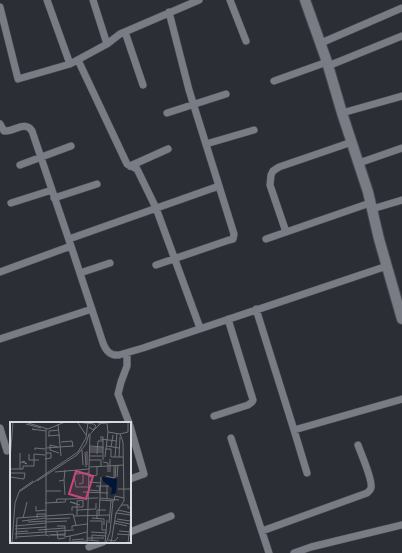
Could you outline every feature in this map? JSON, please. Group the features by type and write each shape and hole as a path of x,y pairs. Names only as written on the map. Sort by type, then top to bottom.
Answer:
{"street":[{"path":"47,0 70,64"},
{"path":"93,0 107,44"},
{"path":"0,7 18,80 70,64 107,44 124,32 199,0"},
{"path":"230,0 246,41"},
{"path":"308,1 368,192 386,266 402,319"},
{"path":"320,43 402,8"},
{"path":"156,265 233,239 234,234 189,90 169,12"},
{"path":"124,32 143,86"},
{"path":"274,81 328,64 402,36"},
{"path":"78,60 127,164 137,169 156,208 200,328"},
{"path":"167,113 226,94"},
{"path":"342,113 402,96"},
{"path":"0,124 4,131 23,126 27,126 32,131 105,350 114,356 127,353 386,266"},
{"path":"206,144 254,130"},
{"path":"286,232 270,185 273,171 279,167 352,142"},
{"path":"20,165 71,146"},
{"path":"358,163 402,148"},
{"path":"130,166 168,149"},
{"path":"54,198 98,184"},
{"path":"0,272 156,208 219,186"},
{"path":"11,204 52,190"},
{"path":"266,239 371,206 402,200"},
{"path":"80,273 110,263"},
{"path":"0,339 92,309"},
{"path":"256,309 307,473"},
{"path":"214,416 248,406 253,400 228,319"},
{"path":"127,353 126,366 118,394 129,422"},
{"path":"294,430 402,399"},
{"path":"0,428 7,451"},
{"path":"131,429 144,474 131,479"},
{"path":"231,438 269,553"},
{"path":"262,531 367,493 371,488 370,479 358,445"},
{"path":"131,532 171,516"},
{"path":"294,553 311,547 402,525"},
{"path":"89,547 100,543"}]}
